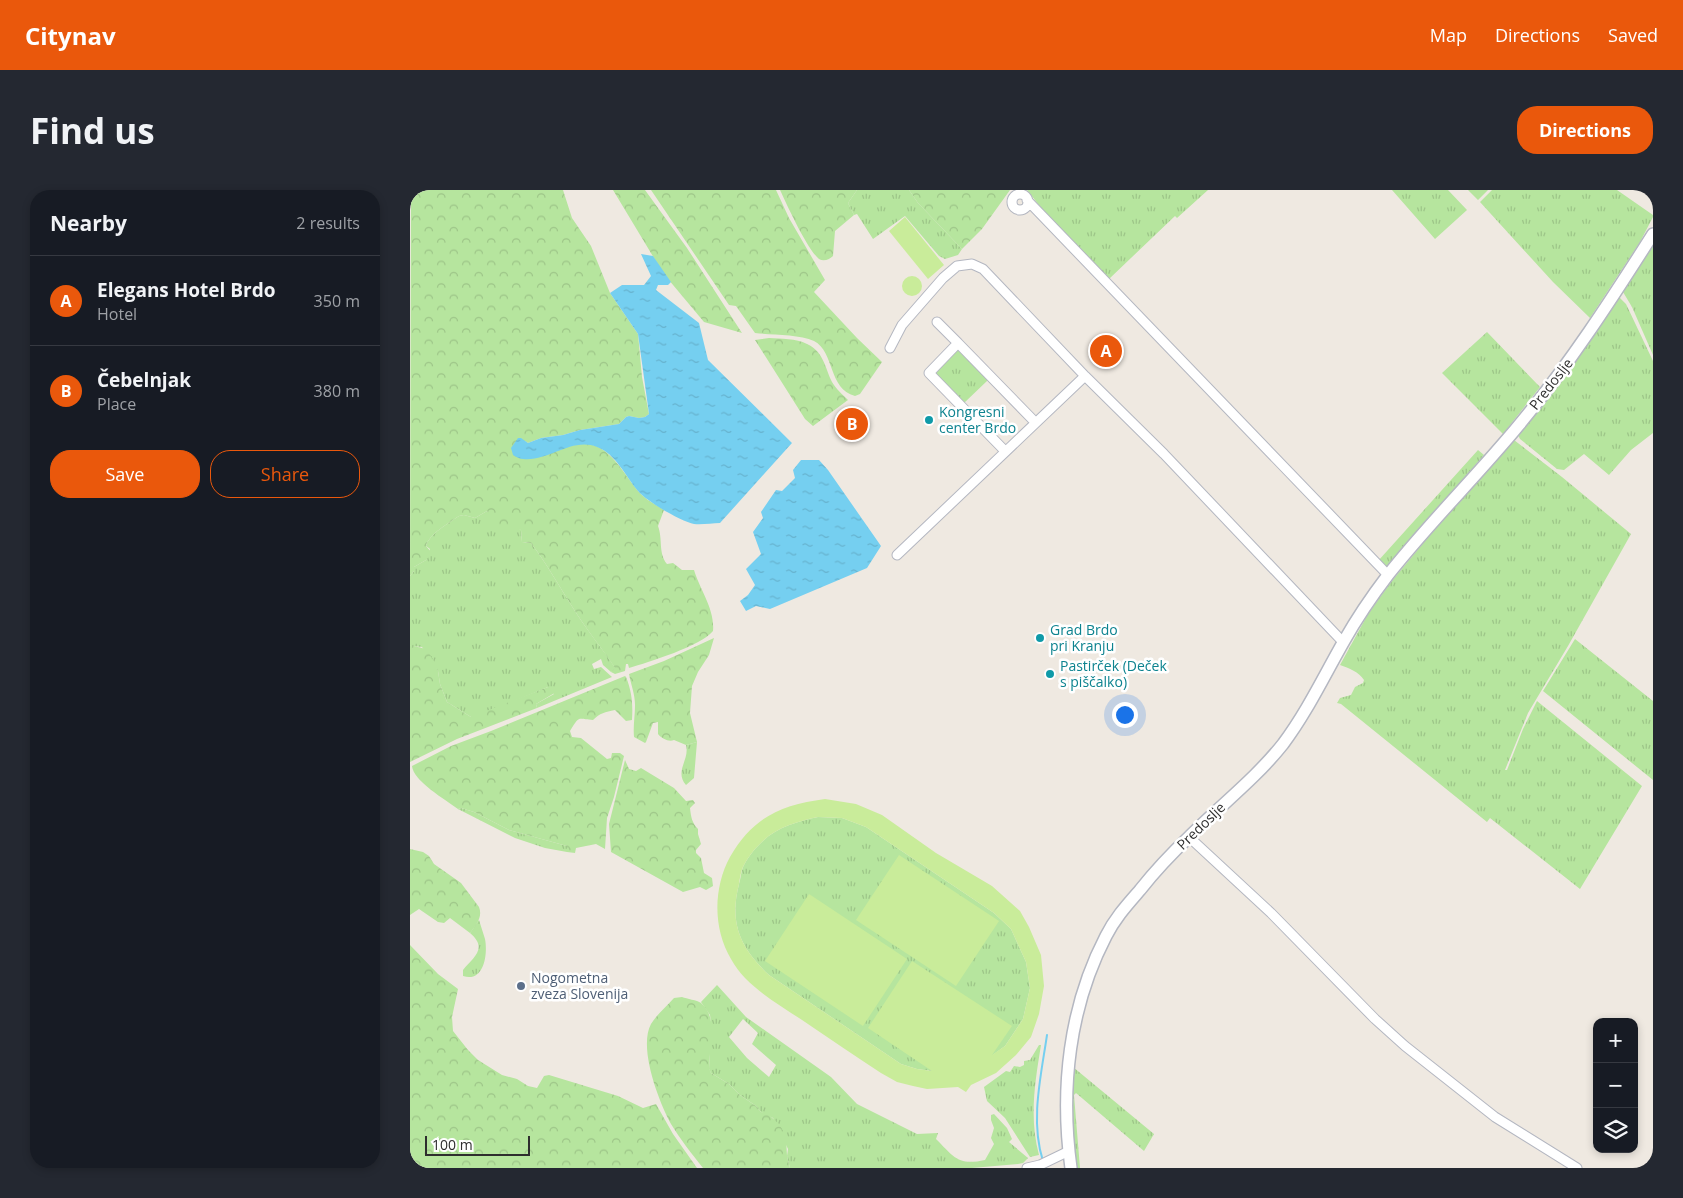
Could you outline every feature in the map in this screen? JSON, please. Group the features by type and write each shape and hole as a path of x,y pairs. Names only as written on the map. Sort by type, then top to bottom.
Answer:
{"street":[{"path":"1026,204 1042,215 1388,576"},
{"name":"Predoslje","path":"1071,1168 1065,1121 1074,1028 1093,964 1106,935 1117,917 1189,837 1251,779 1282,745 1310,704 1343,642 1388,576 1519,425 1566,366 1653,234"},
{"path":"890,348 902,325 943,278 957,266 972,264 983,270 1085,376 1164,454 1343,642"},
{"path":"937,322 1035,422"},
{"path":"958,344 930,373 1005,451"},
{"path":"897,555 1085,376"},
{"path":"1189,837 1271,913 1375,1020 1405,1046 1495,1116 1577,1168"},
{"path":"1027,1168 1044,1163 1068,1151"}],"green space":[{"path":"411,190 563,190 572,218 591,246 610,293 638,334 642,377 649,414 639,418 626,417 619,424 541,438 528,443 525,441 523,459 537,457 578,444 589,444 598,447 614,459 642,495 664,510 658,526 662,555 667,564 673,563 682,570 694,570 712,615 713,631 707,637 686,648 649,662 629,668 628,664 626,664 625,671 615,674 611,672 615,668 578,616 542,559 531,543 522,542 521,530 495,525 492,523 490,514 487,511 475,518 464,515 459,516 435,533 426,546 432,553 426,560 414,567 414,571 410,576"},
{"path":"613,190 645,190 687,248 742,333 704,322 663,273"},
{"path":"651,190 776,190 789,218 825,280 814,292 882,362 860,394 855,396 846,392 840,386 821,346 814,341 793,336 755,333 736,306 729,305"},
{"path":"780,190 857,190 848,203 854,215 835,231 832,257 827,260 821,260 814,254"},
{"path":"857,190 909,190 918,203 962,249 958,255 945,259 939,256 905,216 873,239 857,214 854,215 848,203"},
{"path":"909,190 1010,190 982,229 962,249 918,203"},
{"path":"1027,190 1208,190 1177,218 1175,216 1109,279 1050,219"},
{"path":"1392,190 1448,190 1467,210 1435,239"},
{"path":"1468,190 1488,190 1478,200"},
{"path":"1492,190 1617,190 1653,215 1653,217 1640,242 1590,318 1553,282 1480,202"},
{"path":"905,217 944,265 928,279 889,231"},
{"path":"1653,243 1653,355 1632,307 1623,292"},
{"path":"912,276 919,279 922,286 919,293 912,296 905,293 902,286 905,279"},
{"path":"1617,298 1620,298 1626,304 1653,361 1653,433 1631,450 1609,475 1584,454 1564,470 1557,469 1520,439 1518,435 1565,375"},
{"path":"1487,332 1540,387 1503,434 1442,373"},
{"path":"769,338 798,341 813,347 821,356 834,385 848,400 813,426 805,419 755,340"},
{"path":"957,351 960,351 987,378 987,381 963,404 935,374"},
{"path":"1514,440 1631,534 1528,713 1505,770 1507,770 1523,729 1537,701 1642,786 1580,889 1490,818 1487,822 1341,704 1337,703 1340,698 1351,695 1355,687 1363,683 1364,680 1359,675 1340,665 1368,614 1391,582 1425,541"},
{"path":"1478,450 1484,455 1386,568 1378,561"},
{"path":"487,511 521,530 522,542 531,543 578,616 616,669 611,672 603,665 601,659 592,664 594,669 601,667 612,677 537,708 536,704 554,694 548,687 475,717 471,717 447,702 440,684 438,671 422,647 410,645 410,576 414,571 414,567 426,560 430,549 426,546 435,533 459,516 464,515 475,518"},
{"path":"714,638 709,655 692,686 690,713 697,742 686,745 674,740 664,739 658,734 658,722 653,723 645,743 634,737 635,701 629,674 664,661"},
{"path":"1575,639 1653,701 1653,780 1543,691"},
{"path":"410,645 426,649 438,671 440,684 447,702 471,717 548,687 557,688 558,691 536,704 537,708 457,739 410,762"},
{"path":"625,676 632,698 632,720 626,721 615,710 603,713 593,720 579,719 570,731 572,737 581,738 607,759 611,758 612,753 620,753 624,756 607,818 605,849 596,844 576,848 575,853 567,852 567,846 509,830 474,812 461,808 458,809 424,784 414,772 412,766 451,746"},
{"path":"697,742 694,778 686,785 683,780 682,770 687,750 686,745"},
{"path":"625,760 629,769 636,771 641,768 674,788 686,801 693,800 695,803 690,808 691,814 693,822 698,829 701,844 696,853 701,858 704,873 712,878 713,886 706,890 700,887 683,892 611,852 609,824"},
{"path":"825,799 856,804 882,815 936,853 992,886 1020,911 1029,927 1041,955 1044,986 1039,1014 1031,1037 1016,1055 996,1073 971,1085 966,1092 958,1087 927,1089 913,1086 897,1082 881,1073 764,995 745,978 731,959 725,947 718,922 718,895 724,869 739,843 759,823 782,809","holes":["818,817 842,818 866,827 994,913 1011,929 1026,962 1030,988 1023,1019 1005,1046 992,1055 1012,1026 912,961 868,1028 932,1071 901,1064 769,975 744,945 736,923 736,898 742,869 752,852 769,836 789,825"]},
{"path":"461,808 474,812 509,830 567,846 567,852 545,848 515,838 458,809"},
{"path":"818,817 842,818 866,827 994,913 1011,929 1026,962 1030,988 1023,1019 1005,1046 979,1065 940,1072 917,1069 901,1064 769,975 744,945 736,923 735,911 743,867 758,846 775,832 796,823"},
{"path":"410,849 423,852 429,856 434,864 461,883 479,907 480,914 477,924 470,933 450,918 444,923 438,922 419,909 410,915"},
{"path":"899,855 999,921 956,986 856,920"},
{"path":"809,894 907,959 863,1026 765,961"},
{"path":"479,920 486,945 483,966 476,975 470,977 463,976 463,970 479,949 476,939 470,933"},
{"path":"410,945 438,974 458,989 452,1017 453,1031 478,1060 502,1075 517,1079 528,1086 537,1088 544,1076 549,1075 618,1096 643,1108 656,1104 673,1134 697,1168 410,1168"},
{"path":"717,985 746,1017 831,1077 857,1104 917,1134 938,1133 936,1139 947,1151 962,1161 976,1162 985,1160 994,1144 991,1138 994,1128 991,1115 994,1114 1007,1128 1012,1139 1009,1142 1028,1158 1023,1163 1018,1164 972,1168 790,1168 787,1156 788,1149 773,1118 761,1112 729,1084 711,1073 709,1069 711,1022 710,1015 701,1002","holes":["743,1019 758,1033 752,1044 776,1065 769,1077 747,1058 729,1037"]},
{"path":"682,997 701,1003 707,1009 710,1016 712,1034 709,1068 711,1073 729,1084 761,1112 768,1114 780,1125 786,1137 790,1168 703,1168 671,1124 656,1089 648,1060 648,1034 651,1024 659,1013 674,998"},
{"path":"1039,1045 1041,1045 1035,1086 1034,1127 1039,1155 1030,1157 1005,1118 987,1101 984,1087 1006,1071 1010,1072 1014,1066 1020,1067 1024,1065 1024,1061 1030,1060"},
{"path":"1073,1067 1154,1134 1144,1151 1076,1093 1074,1095 1080,1168 1074,1168 1072,1142"}],"water":[{"path":"641,254 653,256 671,282 668,285 658,285 656,290 699,323 708,360 792,443 720,523 694,524 656,505 638,491 610,455 597,447 578,445 533,459 522,459 513,455 511,448 518,438 528,443 541,438 619,424 629,416 639,418 649,414 638,334 610,293 622,285 644,285 651,276"},
{"path":"801,460 819,460 881,546 867,568 770,609 756,606 746,611 740,601 748,595 755,585 746,569 761,554 753,532 763,518 761,512 776,490 782,491 795,478 793,470"}],"waterway":[{"path":"1043,1161 1039,1146 1037,1114 1047,1035"}],"place":[{"name":"Elegans Hotel Brdo","path":"1106,351"},
{"name":"Kongresni center Brdo","path":"929,420"},
{"name":"Čebelnjak","path":"852,424"},
{"name":"Grad Brdo pri Kranju","path":"1040,638"},
{"name":"Pastirček (Deček s piščalko)","path":"1050,674"},
{"name":"Nogometna zveza Slovenija","path":"521,986"}]}
